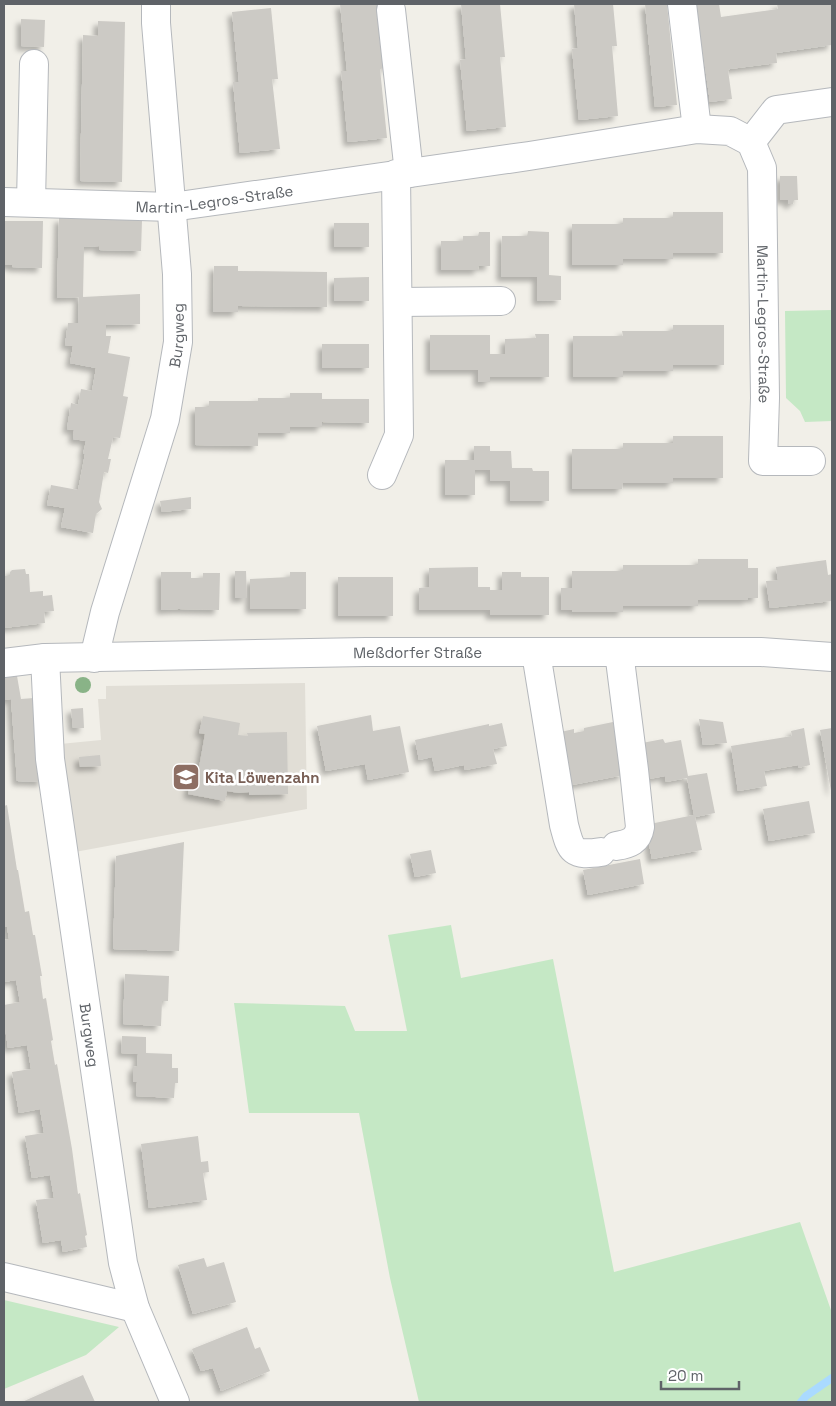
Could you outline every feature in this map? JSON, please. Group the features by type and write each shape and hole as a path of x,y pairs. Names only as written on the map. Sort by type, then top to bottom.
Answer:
{"street":[{"path":"682,4 697,129"},
{"path":"382,474 399,436 398,302 402,174 391,10"},
{"name":"Burgweg","path":"94,658 105,612 166,419 178,342 177,274 156,14"},
{"path":"31,202 34,64"},
{"path":"751,142 776,110 832,102"},
{"name":"Martin-Legros-Straße","path":"4,202 172,207 529,156 697,129 730,131 751,142 762,168 765,398 762,461 810,461"},
{"path":"398,302 501,301"},
{"name":"Meßdorfer Straße","path":"4,662 45,658 366,652 761,652 832,657"},
{"path":"536,652 564,826 568,842 577,853 583,854 631,842 639,833 634,770 619,652"},
{"name":"Burgweg","path":"45,658 50,759 123,1263 135,1308 175,1402"},
{"path":"4,1277 135,1308"}],"shaded area":[{"name":"Kita Löwenzahn","path":"305,683 307,809 75,852 60,744 101,740 98,699 106,699 106,686"}],"green space":[{"path":"832,310 832,421 805,422 800,411 786,398 785,311"},
{"path":"451,925 461,978 553,959 614,1272 800,1222 832,1313 832,1402 419,1402 390,1278 359,1113 249,1113 234,1003 345,1006 355,1031 407,1031 388,935"},
{"path":"4,1300 119,1327 86,1355 4,1389"}],"building":[{"path":"340,4 380,4 386,68 380,69 387,138 348,142 341,71 347,71"},
{"path":"461,4 500,4 505,57 500,57 506,127 467,131 460,60 466,59"},
{"path":"574,4 613,4 617,46 612,46 618,116 579,120 572,49 578,48"},
{"path":"645,4 667,4 677,105 655,107"},
{"path":"696,4 719,4 721,17 778,9 777,4 832,4 832,45 776,53 777,63 730,69 728,70 732,99 710,102"},
{"path":"271,8 278,79 272,79 280,149 240,153 233,82 239,82 232,12"},
{"path":"21,19 45,20 44,47 21,46"},
{"path":"98,21 125,22 122,182 80,181 83,35 98,36"},
{"path":"780,176 797,176 798,200 794,200 793,204 788,204 788,200 780,200"},
{"path":"673,212 723,212 723,253 673,253 673,259 623,259 623,265 572,265 572,224 623,224 623,218 673,218"},
{"path":"59,218 142,220 141,251 99,250 99,246 84,247 83,297 140,294 140,324 106,325 106,336 111,336 108,353 130,357 123,396 128,397 120,438 113,437 108,459 111,459 108,473 104,472 99,502 102,509 96,514 93,533 61,527 65,508 47,505 51,485 78,490 86,441 73,439 74,430 67,429 71,403 78,405 81,389 92,391 96,368 70,363 73,346 65,345 68,323 78,323 79,297 57,298"},
{"path":"4,221 43,221 42,268 4,265"},
{"path":"334,223 369,223 369,247 334,247"},
{"path":"528,231 549,232 549,275 561,276 561,300 537,301 537,277 501,277 502,236 527,236"},
{"path":"479,232 490,232 490,266 478,266 479,270 441,270 441,241 463,241 463,236 478,236"},
{"path":"214,266 238,266 238,271 327,272 327,307 238,306 238,312 213,312"},
{"path":"369,277 369,301 334,301 334,278"},
{"path":"673,325 724,325 724,365 673,365 673,371 623,371 623,377 573,377 573,336 623,336 622,331 673,331"},
{"path":"535,334 549,334 549,377 490,377 490,382 478,382 478,370 430,370 430,335 490,335 490,354 505,354 505,339 536,338"},
{"path":"322,344 369,344 369,368 322,368"},
{"path":"290,393 322,393 322,399 369,399 369,423 322,422 322,427 290,427 290,433 258,433 258,446 195,445 195,407 209,407 209,401 258,401 258,398 290,398"},
{"path":"673,436 723,436 723,478 673,478 673,483 623,483 622,489 572,489 572,449 623,449 623,443 673,443"},
{"path":"474,446 490,446 490,451 511,451 512,468 532,468 533,471 549,471 549,501 510,501 510,481 490,481 490,470 475,470 475,495 445,495 445,460 474,460"},
{"path":"191,497 191,509 162,512 160,501"},
{"path":"698,559 748,559 748,568 758,568 758,598 748,598 748,600 698,600 698,606 623,606 623,612 573,612 572,610 561,610 561,588 572,588 572,571 623,571 623,565 698,565"},
{"path":"826,560 828,575 832,574 832,601 770,608 766,581 778,580 776,567"},
{"path":"478,567 478,587 490,587 490,590 502,590 502,572 521,572 521,577 549,577 549,615 490,615 490,610 419,610 419,588 429,587 429,568"},
{"path":"25,569 26,574 29,574 30,592 43,591 43,596 52,595 54,611 44,612 45,623 4,628 4,576 10,576 12,570"},
{"path":"235,571 246,571 247,598 235,598"},
{"path":"161,572 191,572 191,578 203,578 203,573 220,573 219,610 161,610"},
{"path":"290,572 306,572 306,609 250,609 250,579 290,577"},
{"path":"338,577 393,577 393,616 338,616"},
{"path":"17,676 21,699 34,698 43,782 17,781 11,699 4,700 4,677"},
{"path":"83,708 84,728 73,728 71,709"},
{"path":"371,715 373,731 400,726 409,772 368,780 365,764 326,771 317,726"},
{"path":"203,716 240,723 238,735 248,736 247,733 287,732 288,794 249,795 249,792 227,791 225,801 188,794 191,777 197,779 205,734 199,733"},
{"path":"699,719 723,722 727,743 703,745"},
{"path":"613,722 624,775 567,786 556,733 574,729 574,733 584,731 584,728"},
{"path":"502,723 507,746 493,749 497,764 465,770 464,765 435,771 432,757 419,760 415,740 489,724 489,726"},
{"path":"804,728 810,765 798,768 798,765 764,771 767,786 738,791 731,746 792,736 791,731"},
{"path":"832,728 832,791 831,791 820,730"},
{"path":"663,739 665,743 681,740 688,776 707,773 715,813 695,817 702,850 652,859 645,825 694,815 687,778 666,782 665,776 649,779 642,743"},
{"path":"100,755 101,766 80,767 79,757"},
{"path":"809,801 815,833 769,841 763,809"},
{"path":"7,805 25,912 29,911 33,935 35,935 42,976 40,976 43,999 46,998 55,1065 57,1064 78,1194 80,1193 87,1235 85,1236 87,1247 63,1252 61,1240 43,1243 36,1200 54,1198 52,1186 50,1175 32,1178 25,1136 44,1133 40,1109 19,1113 12,1072 31,1069 27,1045 8,1048 4,1021 4,1005 20,1002 16,980 4,982 4,940 9,939 7,927 4,927 4,806"},
{"path":"184,842 179,951 113,949 116,856"},
{"path":"431,850 436,873 415,877 410,854"},
{"path":"640,859 644,884 588,895 583,870"},
{"path":"125,974 169,976 168,1001 162,1001 161,1026 123,1024"},
{"path":"122,1036 146,1037 146,1053 172,1054 172,1068 178,1068 178,1083 175,1083 174,1098 136,1096 137,1082 133,1082 133,1066 137,1067 138,1054 121,1053"},
{"path":"198,1136 201,1162 208,1161 209,1172 203,1173 207,1200 149,1208 141,1144"},
{"path":"204,1258 207,1267 224,1262 236,1302 193,1314 178,1265"},
{"path":"247,1327 255,1349 260,1347 270,1371 221,1391 213,1368 201,1371 192,1349"},
{"path":"83,1375 95,1402 22,1402"}],"waterway":[{"path":"801,1402 806,1396 832,1378"}],"place":[{"name":"Kita Löwenzahn","path":"186,777"}]}
